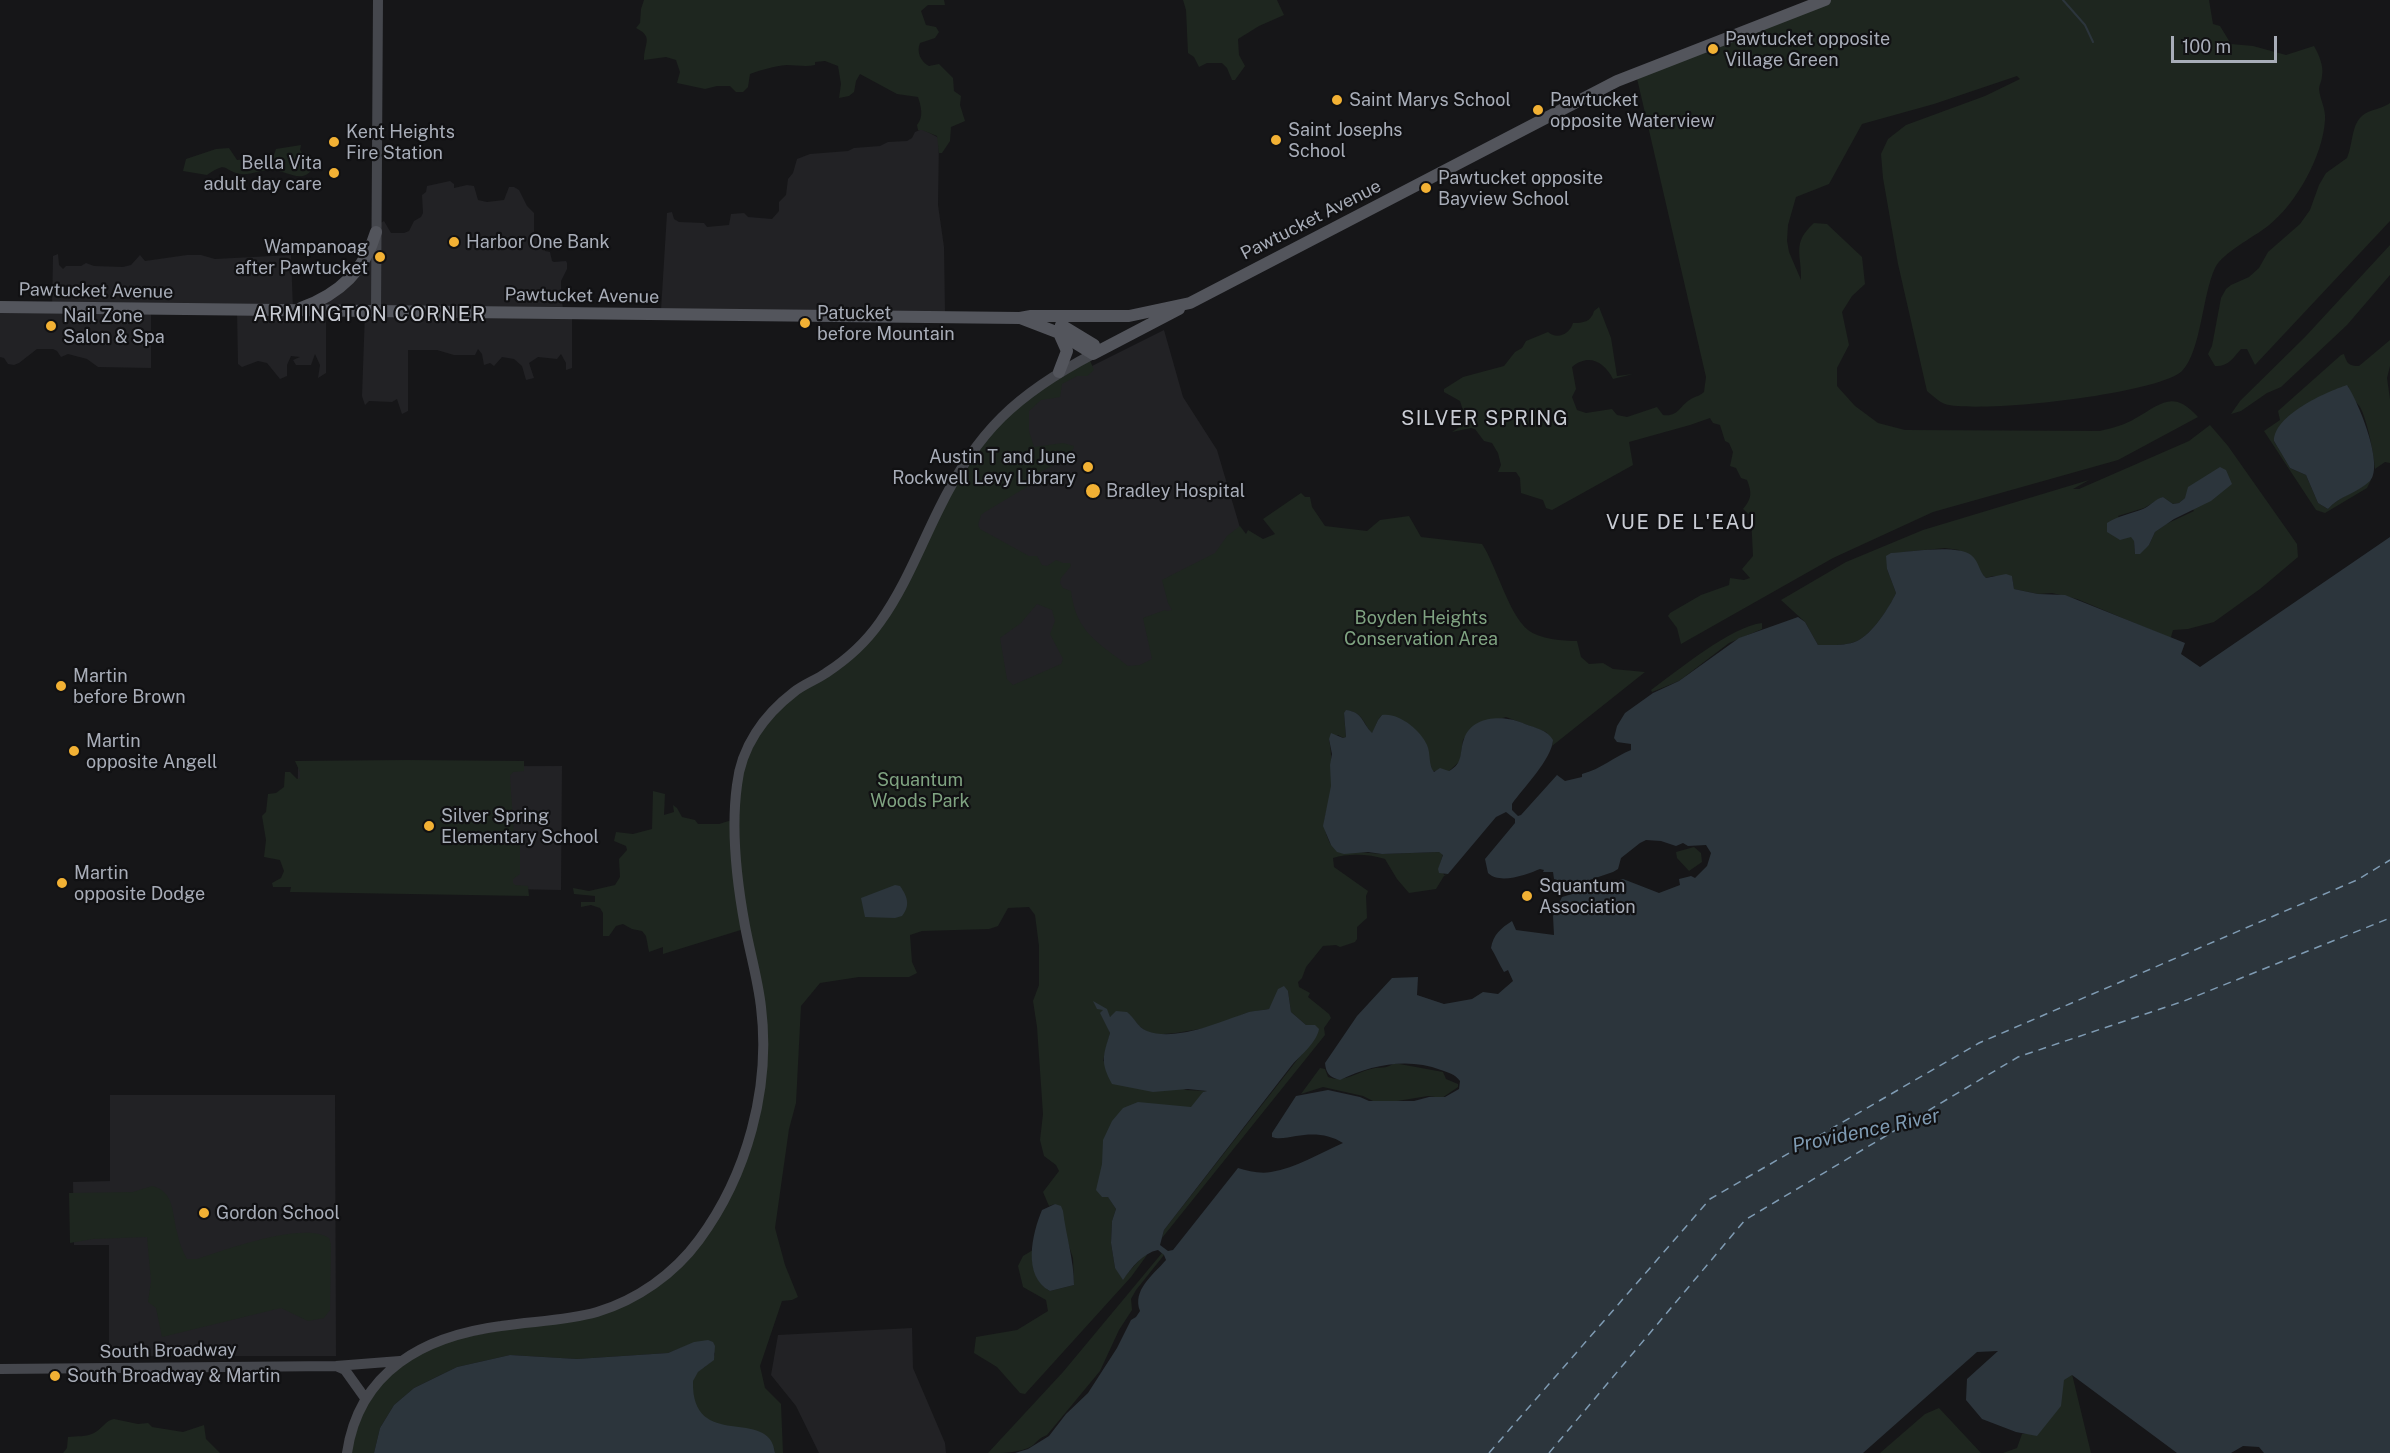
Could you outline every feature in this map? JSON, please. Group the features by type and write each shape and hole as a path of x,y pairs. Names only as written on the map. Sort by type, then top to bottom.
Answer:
{"main road":[{"path":"376,311 378,0"},
{"name":"Pawtucket Avenue","path":"0,307 1025,317 1129,316 1190,303 1617,81 1826,0"},
{"path":"291,311 324,299 343,285 362,261 376,232"},
{"path":"347,1453 353,1426 365,1398 382,1376 400,1361 455,1336 496,1326 560,1320 583,1315 638,1295 661,1279 684,1258 714,1219 735,1180 753,1128 760,1087 763,1044 762,1011 740,893 735,807 738,775 747,746 754,733 792,694 827,673 853,652 875,629 916,559 938,511 971,452 990,427 1016,403 1059,372 1190,303"},
{"name":"Pawtucket Avenue","path":"1025,317 1096,352"},
{"name":"Pawtucket Avenue","path":"1025,317 1068,328 1096,352"},
{"path":"1059,333 1067,351 1059,372"},
{"name":"South Broadway","path":"0,1369 336,1366 400,1361"},
{"path":"336,1366 345,1370 365,1398"}],"shaded area":[{"path":"922,129 939,138 938,205 944,247 945,312 661,310 667,213 672,212 674,219 679,222 704,223 707,227 729,225 731,214 744,213 748,217 772,219 779,211 779,202 786,195 788,179 793,173 797,159 810,154 848,151 854,148 880,146 888,142 907,141 915,132"},
{"path":"450,181 454,184 454,188 474,186 478,200 487,202 504,200 509,187 514,187 519,190 527,206 534,213 534,235 551,237 545,246 545,251 550,252 552,261 566,261 567,263 567,269 561,281 561,296 563,308 572,315 572,368 566,370 566,363 561,354 557,359 538,357 529,363 534,378 526,380 522,366 514,359 502,357 494,366 490,363 484,365 482,354 478,349 475,355 454,355 437,350 408,350 408,411 402,414 397,399 392,402 369,401 365,405 362,396 365,312 326,313 326,373 318,378 320,365 315,354 311,365 296,365 293,360 300,357 291,356 287,365 287,376 280,379 267,363 258,361 242,367 238,364 237,310 151,310 151,368 98,367 87,359 68,354 61,357 53,349 37,349 14,365 8,364 4,358 0,357 0,308 52,309 53,256 58,254 59,265 63,269 66,266 81,266 86,263 94,266 123,267 131,265 140,255 145,261 187,255 201,255 215,259 291,255 293,310 346,285 377,225 384,221 391,233 409,231 414,221 423,213 422,195 426,192 427,186"},
{"name":"Bradley Hospital","path":"1164,330 1183,397 1217,450 1241,531 1240,655 1035,703 990,667 972,604 980,452 1054,385"},
{"name":"Silver Spring Elementary School","path":"562,766 561,890 296,885 298,767"},
{"name":"Gordon School","path":"110,1095 335,1095 336,1356 109,1356 109,1245 74,1245 73,1182 110,1181"},
{"path":"912,1328 913,1368 945,1443 946,1453 819,1453 796,1406 771,1375 778,1335"}],"green space":[{"path":"644,0 944,0 945,5 928,5 921,11 926,25 936,27 939,32 935,38 920,43 919,53 926,64 929,66 939,64 953,78 954,91 961,96 960,105 965,121 951,127 950,141 942,153 939,153 937,136 918,130 921,111 918,97 897,94 860,74 854,92 849,96 839,98 841,84 838,66 825,61 815,62 815,65 811,66 777,66 750,74 748,87 743,92 736,92 730,86 705,89 677,83 680,72 676,60 666,57 644,60 647,41 645,34 636,28 640,23"},
{"path":"1183,0 1277,0 1284,15 1259,26 1238,39 1239,55 1245,66 1235,80 1232,80 1222,63 1207,63 1199,67 1194,57 1188,53 1186,10"},
{"path":"1816,0 2209,0 2213,24 2220,26 2231,44 2253,46 2286,55 2314,46 2322,68 2319,89 2325,116 2323,134 2313,164 2288,205 2268,226 2224,257 2215,268 2193,351 2182,371 2140,387 2105,394 2029,404 1964,406 1945,404 1927,391 1898,264 1881,154 1888,139 1906,125 1985,96 2020,79 2017,76 1934,104 1862,124 1829,184 1796,197 1788,225 1787,241 1789,252 1801,280 1800,243 1802,237 1814,223 1827,224 1862,257 1865,284 1852,296 1842,312 1849,345 1837,368 1837,386 1855,406 1878,423 1905,430 2100,431 2127,423 2160,404 2174,401 2189,408 2198,417 2118,460 1933,512 1833,558 1681,644 1677,628 1668,616 1670,613 1701,595 1729,585 1730,578 1744,580 1750,578 1742,569 1753,556 1751,516 1743,509 1750,498 1750,488 1747,480 1741,478 1736,468 1730,466 1733,452 1729,443 1725,441 1720,425 1713,423 1710,418 1629,442 1633,465 1552,510 1546,508 1543,500 1521,493 1520,478 1516,472 1498,472 1501,465 1498,453 1492,443 1484,441 1475,429 1452,432 1464,424 1466,419 1460,401 1444,392 1444,389 1463,377 1504,366 1526,341 1548,332 1555,336 1563,335 1573,323 1589,320 1599,307 1611,338 1617,376 1633,374 1613,379 1601,364 1595,361 1578,363 1572,367 1576,389 1572,397 1577,410 1586,413 1612,409 1617,415 1627,417 1657,407 1663,415 1668,415 1676,413 1687,402 1704,392 1706,377 1636,74"},
{"path":"2390,103 2390,221 2255,365 2247,349 2241,349 2227,363 2215,366 2208,354 2212,346 2221,298 2226,289 2249,277 2259,268 2268,252 2300,224 2310,210 2326,173 2347,158 2358,120 2368,112"},
{"path":"301,145 300,150 304,156 319,159 308,174 302,176 270,170 241,174 222,167 207,175 183,171 186,159 216,149 229,148 237,160 254,158 260,160 274,155 276,149"},
{"path":"2390,245 2390,275 2347,325 2281,387 2267,393 2241,411 2231,414 2240,401 2305,337"},
{"path":"2390,340 2390,366 2387,378 2390,399 2390,463 2385,462 2375,469 2365,420 2348,386 2317,401 2274,441 2290,468 2306,475 2318,503 2328,509 2371,480 2367,488 2325,513 2316,510 2264,431 2280,420 2278,411 2341,355 2344,354 2351,365 2359,366"},
{"path":"1089,358 1094,370 1087,376 1077,376 1062,384 1060,397 1041,400 1029,411 1029,431 1034,447 1063,443 1074,446 1073,450 1063,454 1060,462 1036,474 1035,482 981,515 978,525 980,529 1029,556 1037,556 1042,565 1047,566 1056,560 1070,563 1071,566 1061,578 1060,583 1063,588 1071,591 1083,627 1098,643 1128,666 1140,665 1152,659 1143,618 1165,610 1172,610 1162,580 1215,553 1227,536 1240,526 1246,534 1248,530 1263,539 1275,534 1263,519 1301,493 1305,497 1310,497 1312,507 1325,526 1367,531 1380,520 1409,516 1421,537 1482,544 1509,602 1521,623 1528,630 1545,637 1577,641 1581,657 1589,664 1603,663 1613,669 1645,672 1552,746 1553,743 1546,732 1506,717 1474,726 1463,740 1460,761 1449,771 1432,771 1431,766 1382,715 1372,734 1359,715 1351,711 1344,714 1346,737 1338,735 1329,739 1331,785 1324,823 1331,845 1358,852 1382,854 1439,852 1443,854 1440,864 1444,875 1448,874 1444,876 1436,889 1409,893 1385,859 1359,855 1333,858 1334,867 1368,891 1366,896 1367,918 1357,927 1355,942 1340,947 1323,946 1306,967 1298,982 1299,987 1310,993 1308,997 1329,1014 1331,1018 1324,1028 1325,1035 1162,1238 1164,1230 1301,1055 1312,1025 1306,1025 1291,1012 1288,991 1274,1001 1269,1009 1246,1013 1206,1028 1176,1033 1152,1035 1139,1026 1130,1015 1109,1017 1106,1021 1110,1033 1103,1061 1186,1090 1207,1091 1203,1092 1197,1106 1103,1146 1107,1195 1116,1209 1112,1221 1111,1243 1115,1268 1125,1276 1144,1255 1147,1255 1131,1277 1025,1394 1020,1393 997,1367 974,1353 976,1337 1017,1330 1048,1311 1046,1300 1023,1287 1018,1266 1023,1256 1033,1250 1033,1262 1038,1279 1050,1291 1074,1285 1073,1258 1055,1204 1049,1206 1043,1192 1059,1171 1056,1165 1044,1156 1040,1140 1043,1114 1033,1001 1039,985 1039,946 1035,915 1029,907 1008,908 998,926 989,929 922,931 910,935 912,962 917,973 909,977 859,977 820,983 801,1006 796,1103 789,1129 775,1228 785,1265 798,1297 782,1301 760,1366 765,1388 781,1404 783,1453 775,1453 774,1448 701,1416 694,1399 693,1380 697,1372 714,1358 715,1353 694,1343 668,1353 577,1359 510,1355 457,1367 414,1388 394,1405 380,1428 374,1453 349,1453 368,1398 397,1367 444,1341 585,1315 653,1285 713,1220 751,1131 762,1044 744,929 663,954 663,947 649,952 646,936 642,931 623,924 616,926 609,936 603,936 603,913 600,908 591,905 581,907 581,902 595,902 595,896 574,894 573,888 589,891 615,885 620,877 619,859 627,850 626,846 614,841 616,832 633,834 652,829 653,791 665,794 664,815 674,812 673,805 682,817 695,820 698,824 719,824 735,819 735,781 772,711 871,634 932,523 1001,416","holes":["1037,604 1052,610 1055,621 1050,634 1063,659 1061,664 1013,685 1007,679 1000,638 1021,623"]},
{"path":"2210,425 2228,446 2297,544 2298,557 2260,589 2214,622 2188,629 2173,630 2171,637 2168,637 2077,599 2052,593 2038,594 2014,589 2012,576 1986,578 1959,550 1945,548 1904,552 1887,569 1896,593 1874,626 1863,638 1853,643 1818,645 1805,622 1781,600 1846,562 1923,530 2089,480 2073,489 2079,489 2189,441","holes":["2163,497 2173,504 2185,498 2194,511 2166,524 2155,532 2149,545 2135,554 2134,540 2118,516 2144,508"]},
{"path":"1762,623 1762,629 1729,643 1679,681 1652,692 1651,690 1690,661 1721,641 1736,632"},
{"name":"Silver Spring Elementary School","path":"295,761 524,761 524,771 513,772 510,776 514,836 520,844 520,874 513,879 513,883 528,886 529,896 290,892 291,887 273,887 272,883 281,878 284,871 280,860 264,857 266,840 262,816 266,812 268,794 276,793 284,787 285,772 290,772 297,779 300,778"},
{"path":"1694,847 1701,853 1702,862 1689,871 1677,858 1676,852"},
{"path":"1394,1063 1443,1072 1446,1079 1458,1084 1458,1087 1442,1098 1428,1096 1379,1104 1363,1096 1323,1087 1301,1094 1320,1068 1325,1069 1328,1077 1340,1079"},
{"path":"152,1186 169,1198 180,1243 187,1259 197,1259 245,1243 284,1235 317,1234 329,1238 331,1244 330,1310 324,1318 308,1321 281,1308 162,1337 156,1308 148,1302 151,1281 147,1237 93,1239 70,1243 69,1193 133,1192"},
{"path":"1162,1253 1164,1255 1131,1299 1132,1310 1119,1330 1100,1371 1047,1435 1022,1450 988,1453 1063,1372"},
{"path":"2072,1374 2091,1453 2003,1453 2017,1448 2022,1434 2027,1434 2062,1375"},
{"path":"1939,1408 1981,1453 1880,1453 1925,1414"},
{"path":"114,1419 138,1424 148,1423 152,1427 183,1432 204,1425 206,1439 220,1453 63,1453 67,1448 68,1437 91,1434"}],"water":[{"path":"2347,385 2368,432 2374,473 2365,485 2328,509 2318,503 2306,475 2290,468 2274,441 2276,431 2282,422 2292,414 2315,399"},
{"path":"2220,467 2226,470 2232,484 2211,501 2174,519 2155,532 2149,545 2140,554 2135,554 2134,541 2131,537 2120,540 2107,532 2107,523 2143,509 2160,498 2163,497 2173,504 2179,503 2185,498 2188,487"},
{"name":"Providence River","path":"2390,537 2390,1453 2264,1453 2259,1447 2243,1446 2231,1453 2177,1453 2072,1375 2064,1380 2061,1406 2037,1436 2016,1432 1982,1419 1966,1400 1967,1379 1998,1351 1977,1352 1863,1453 1015,1453 1028,1449 1049,1436 1066,1414 1088,1393 1117,1348 1131,1320 1140,1311 1139,1296 1145,1283 1166,1260 1158,1250 1147,1254 1138,1261 1123,1280 1115,1268 1111,1243 1112,1221 1116,1209 1108,1197 1102,1197 1096,1190 1102,1164 1103,1140 1112,1121 1123,1108 1138,1102 1191,1107 1203,1092 1207,1091 1188,1089 1153,1092 1112,1084 1104,1064 1110,1033 1100,1013 1103,1010 1097,1009 1093,1001 1107,1009 1110,1017 1116,1011 1127,1012 1138,1025 1147,1031 1158,1034 1184,1033 1249,1012 1269,1009 1278,989 1284,986 1288,991 1291,1012 1306,1025 1315,1025 1319,1029 1312,1043 1292,1065 1164,1230 1160,1245 1168,1251 1173,1250 1238,1168 1263,1173 1280,1170 1299,1164 1343,1143 1321,1135 1272,1137 1272,1133 1296,1096 1328,1090 1369,1101 1414,1101 1429,1097 1445,1097 1459,1089 1460,1081 1454,1075 1415,1064 1389,1064 1364,1070 1340,1080 1327,1072 1325,1063 1357,1016 1392,978 1418,977 1417,995 1444,1004 1472,999 1483,992 1498,994 1513,981 1508,970 1504,972 1491,948 1498,932 1512,921 1516,930 1554,935 1553,916 1562,897 1623,879 1659,893 1680,885 1679,879 1691,876 1695,878 1707,866 1711,853 1706,845 1688,846 1683,843 1676,846 1661,841 1646,840 1621,858 1618,869 1613,872 1557,891 1560,881 1554,879 1553,872 1543,872 1544,870 1540,869 1514,877 1500,878 1488,873 1485,859 1515,823 1515,819 1506,812 1496,817 1448,874 1439,873 1438,869 1443,855 1439,852 1344,854 1337,852 1331,845 1323,826 1331,786 1332,754 1329,739 1331,733 1346,737 1344,713 1346,710 1356,713 1372,733 1382,715 1395,716 1408,723 1424,739 1434,772 1440,768 1449,771 1454,768 1468,731 1482,721 1509,719 1544,732 1553,740 1551,748 1548,756 1512,804 1512,810 1518,816 1557,775 1565,781 1582,777 1582,774 1631,750 1631,744 1617,742 1614,738 1617,726 1625,713 1653,693 1679,681 1739,638 1798,617 1805,622 1818,645 1848,644 1863,638 1880,620 1896,593 1887,569 1886,556 1891,553 1944,549 1964,552 1974,557 1986,578 2006,574 2012,576 2014,589 2038,594 2065,595 2185,643 2181,654 2200,667"},
{"path":"895,885 900,886 907,901 902,916 895,918 865,917 861,898"},
{"path":"1055,1204 1061,1206 1063,1211 1073,1266 1074,1285 1050,1291 1041,1284 1036,1275 1032,1254 1035,1231 1042,1210"},
{"path":"708,1340 715,1346 714,1360 698,1372 693,1381 696,1403 704,1416 717,1423 760,1432 770,1439 775,1453 374,1453 380,1428 394,1405 414,1388 457,1367 510,1355 577,1359 668,1353 694,1342"}],"waterway":[{"path":"2063,0 2085,25 2093,42"}],"ferry route":[{"path":"1489,1453 1710,1199 1979,1043 2357,880 2390,860"},
{"path":"1549,1453 1745,1220 2018,1057 2184,1001 2390,918"}],"place":[{"name":"Pawtucket opposite Village Green","path":"1713,49"},
{"name":"Saint Marys School","path":"1337,100"},
{"name":"Pawtucket opposite Waterview","path":"1538,110"},
{"name":"Saint Josephs School","path":"1276,140"},
{"name":"Kent Heights Fire Station","path":"334,142"},
{"name":"Bella Vita adult day care","path":"334,173"},
{"name":"Pawtucket opposite Bayview School","path":"1426,188"},
{"name":"Harbor One Bank","path":"454,242"},
{"name":"Wampanoag after Pawtucket","path":"380,257"},
{"name":"Patucket before Mountain","path":"805,323"},
{"name":"Nail Zone Salon & Spa","path":"51,326"},
{"name":"Austin T and June Rockwell Levy Library","path":"1088,467"},
{"name":"Bradley Hospital","path":"1093,491"},
{"name":"Martin before Brown","path":"61,686"},
{"name":"Martin opposite Angell","path":"74,751"},
{"name":"Silver Spring Elementary School","path":"429,826"},
{"name":"Martin opposite Dodge","path":"62,883"},
{"name":"Squantum Association","path":"1527,896"},
{"name":"Gordon School","path":"204,1213"},
{"name":"South Broadway & Martin","path":"55,1376"}],"district":[{"name":"ARMINGTON CORNER","path":"370,315"},
{"name":"SILVER SPRING","path":"1485,419"},
{"name":"VUE DE L'EAU","path":"1681,523"}],"park label":[{"name":"Boyden Heights Conservation Area","path":"1421,628"},
{"name":"Squantum Woods Park","path":"920,790"}]}
